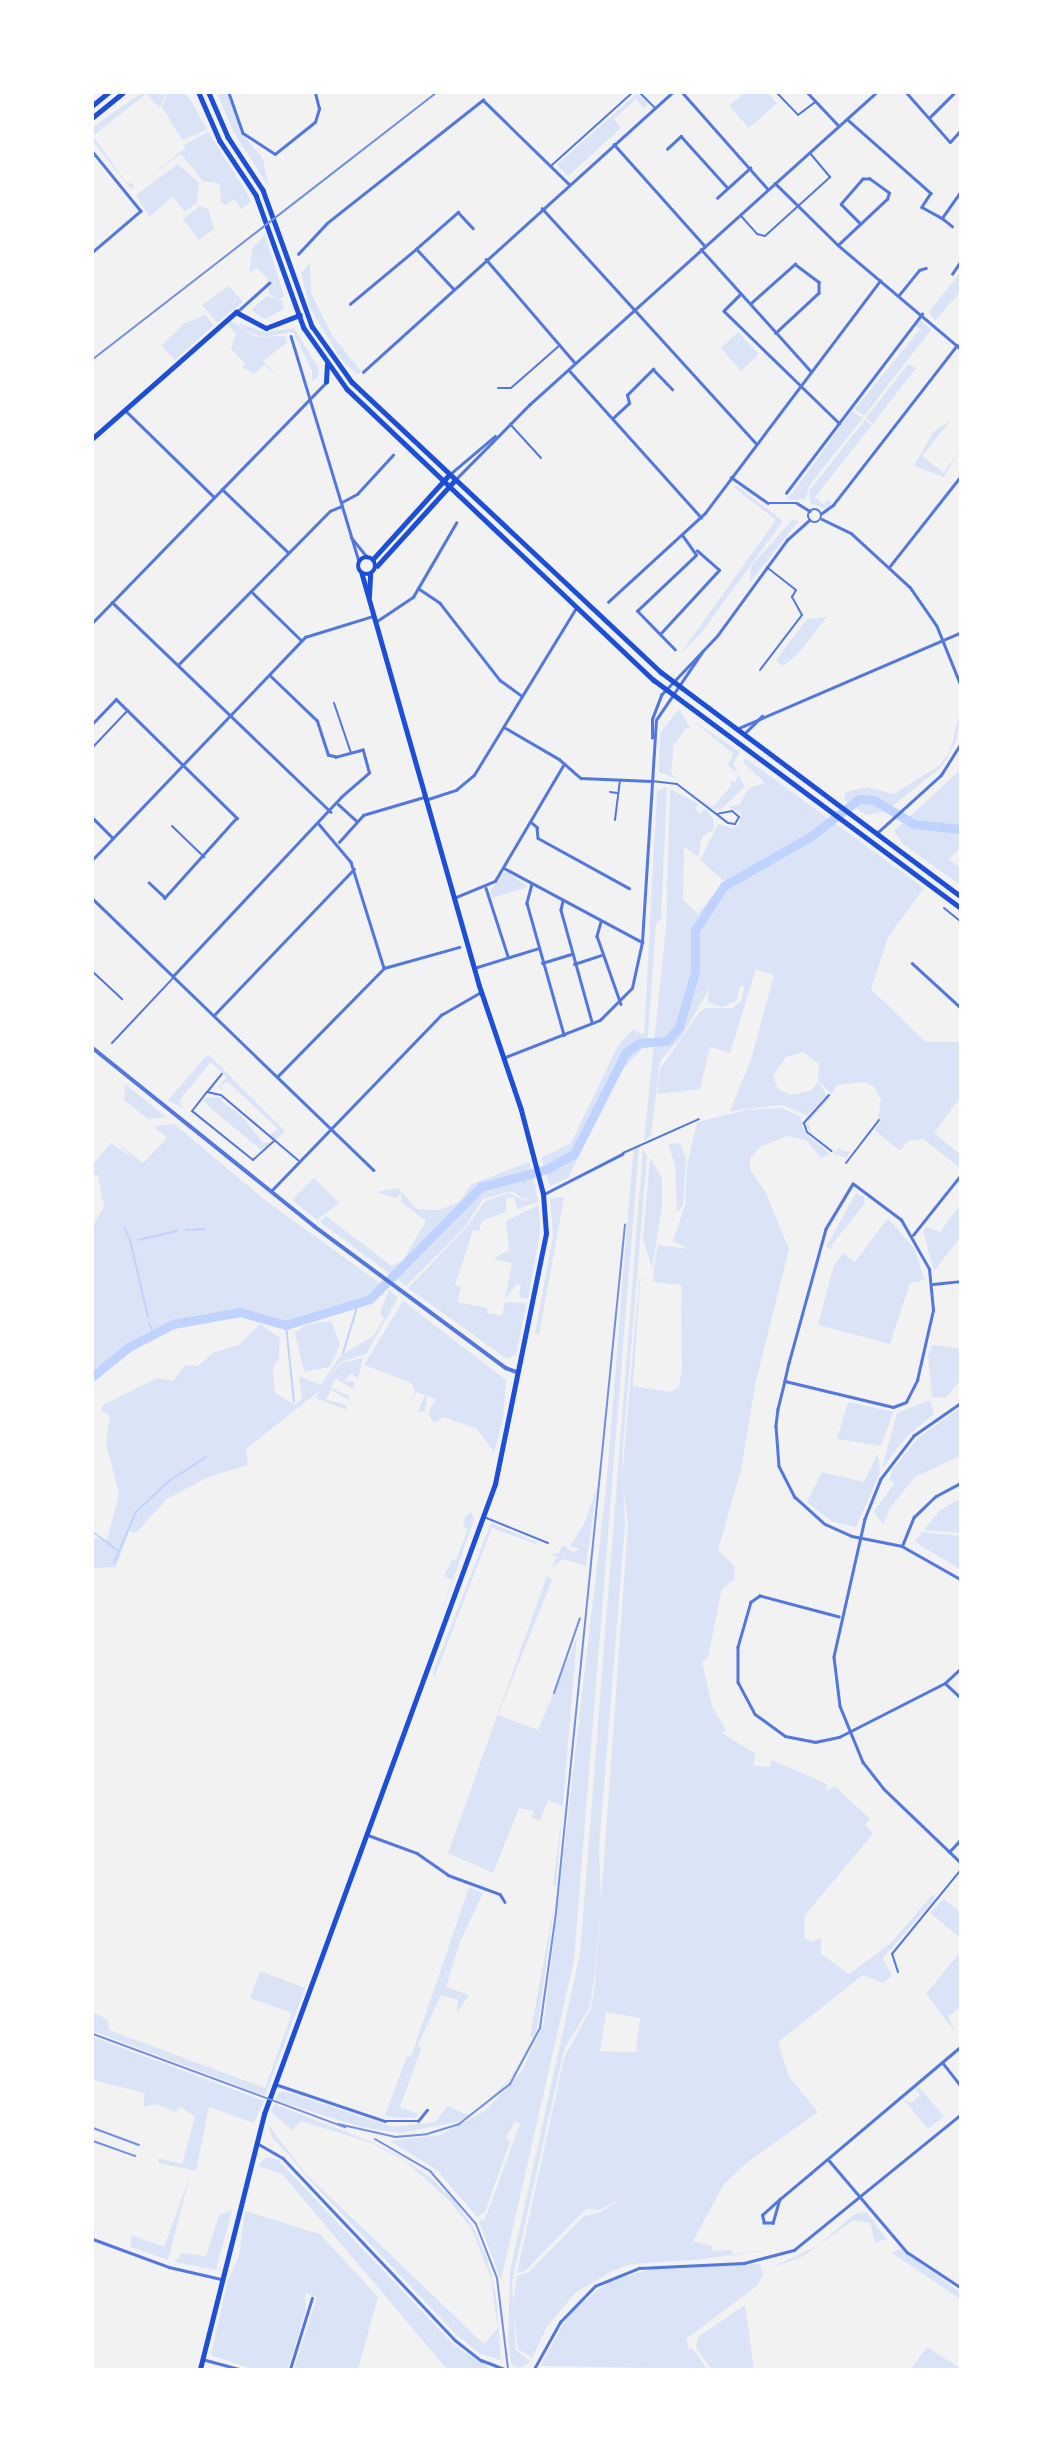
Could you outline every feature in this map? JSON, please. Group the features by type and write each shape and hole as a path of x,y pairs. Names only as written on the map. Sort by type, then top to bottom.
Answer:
{"main road":[{"path":"93,105 108,93"},
{"path":"93,117 123,93"},
{"path":"197,93 220,141 256,195 272,233 298,315 327,364 448,487 576,608 667,689 960,907"},
{"path":"209,93 228,137 263,190 279,228 305,312 352,383 674,682 960,896"},
{"path":"93,438 236,312 266,328 305,312"},
{"path":"326,382 327,364"},
{"path":"200,2369 256,2142 275,2084 500,1467 546,1234 543,1194 537,1170 481,992 359,561 370,558 449,475"},
{"path":"369,600 370,575 454,480"},
{"path":"370,558 377,566"},
{"path":"362,574 370,575"},
{"path":"737,743 743,735"},
{"path":"871,841 877,833"}],"street":[{"path":"229,93 243,133 275,154 315,122 319,109 314,93"},
{"path":"363,372 672,93"},
{"path":"683,93 768,189"},
{"path":"808,93 839,126"},
{"path":"449,475 875,93"},
{"path":"907,93 950,142 960,131"},
{"path":"929,118 954,93"},
{"path":"298,254 327,223 484,100 569,184"},
{"path":"847,119 930,193 922,207 952,226"},
{"path":"667,149 681,136 727,187"},
{"path":"614,144 705,246"},
{"path":"93,152 140,209 139,215 93,252"},
{"path":"717,198 750,169"},
{"path":"838,245 860,223 872,218 887,200 888,193 870,179 863,179 841,204 860,223"},
{"path":"731,477 768,503 797,503 810,511 822,513 834,505 959,347 838,245 775,183"},
{"path":"942,218 960,192"},
{"path":"542,208 756,443"},
{"path":"350,304 458,212 473,228"},
{"path":"416,249 453,289"},
{"path":"701,249 811,372"},
{"path":"485,260 576,363"},
{"path":"951,274 960,262"},
{"path":"750,304 795,264 820,282 819,293 776,332"},
{"path":"899,295 919,270 926,268"},
{"path":"608,602 701,517 880,281"},
{"path":"236,312 269,283"},
{"path":"741,294 724,311 798,388 839,424"},
{"path":"786,493 922,314"},
{"path":"291,336 359,561"},
{"path":"612,418 629,403 626,395 653,369 672,389"},
{"path":"569,370 701,517"},
{"path":"93,622 326,382"},
{"path":"125,410 214,497"},
{"path":"454,480 500,432"},
{"path":"178,665 288,552 330,511 357,494 393,455"},
{"path":"890,566 960,477"},
{"path":"222,489 288,552"},
{"path":"653,742 658,714 672,693 766,567 809,520 810,511"},
{"path":"822,513 822,519"},
{"path":"822,519 847,530 890,566 920,600 944,640 960,683"},
{"path":"809,520 817,523 822,519"},
{"path":"375,622 400,610 418,588 456,523"},
{"path":"660,635 719,570 682,535"},
{"path":"351,537 370,558"},
{"path":"675,650 636,611 697,551"},
{"path":"418,588 449,612 500,680 522,696"},
{"path":"251,591 302,640"},
{"path":"112,602 331,812"},
{"path":"338,844 356,820 425,799 468,780 504,727 576,608"},
{"path":"93,859 302,640 373,616"},
{"path":"736,730 762,716 960,633"},
{"path":"503,1058 593,1023 621,1004 635,981 642,943 654,710 667,689 702,652"},
{"path":"173,977 364,775 369,773 363,750 351,754 328,755 317,722 269,675"},
{"path":"93,723 116,699 237,818 164,898 149,883"},
{"path":"743,735 762,716"},
{"path":"504,727 564,764 581,778 651,781"},
{"path":"877,833 947,768 960,745"},
{"path":"454,898 486,888 504,867 564,764"},
{"path":"338,804 356,820"},
{"path":"93,818 113,838"},
{"path":"531,822 537,827 538,838 628,888"},
{"path":"319,824 338,844 354,869 384,968"},
{"path":"504,867 642,943"},
{"path":"214,1015 354,869"},
{"path":"532,884 526,899 540,948 541,963 564,1035"},
{"path":"486,888 508,956"},
{"path":"93,899 374,1170"},
{"path":"563,901 561,910 574,964 593,1023"},
{"path":"601,922 597,936 621,1004"},
{"path":"277,1077 384,968 459,947"},
{"path":"474,968 540,948"},
{"path":"541,963 572,954"},
{"path":"574,964 602,955"},
{"path":"912,962 960,1007"},
{"path":"271,1191 441,1015 481,992"},
{"path":"93,1048 386,1280 506,1368 519,1372"},
{"path":"543,1194 622,1153"},
{"path":"913,1235 960,1176"},
{"path":"785,1381 882,1406 903,1404 917,1380 926,1341 933,1284 913,1235 853,1184 826,1229 785,1381 775,1439 784,1480 812,1515 839,1532 902,1546 960,1579"},
{"path":"933,1284 960,1281"},
{"path":"960,1404 914,1436 895,1458 869,1506 839,1617 834,1677 849,1732 875,1779 960,1862"},
{"path":"902,1546 914,1517 936,1496 960,1483"},
{"path":"839,1617 756,1596 742,1626 737,1674 755,1714 785,1736 821,1741 849,1732 944,1683 960,1669"},
{"path":"944,1683 960,1697"},
{"path":"368,1835 417,1853 448,1875 503,1896 505,1902"},
{"path":"949,1852 960,1840"},
{"path":"780,2199 773,2222 764,2223 762,2215 780,2199 960,2047"},
{"path":"942,2062 960,2085"},
{"path":"275,2084 385,2121 414,2122 427,2110"},
{"path":"534,2369 568,2310 609,2279 639,2268 775,2258 806,2243 960,2115"},
{"path":"256,2142 283,2158 455,2340 493,2365 505,2369"},
{"path":"828,2159 907,2252 960,2287"},
{"path":"93,2239 169,2267 221,2279"},
{"path":"290,2369 312,2298"},
{"path":"202,2359 239,2369"}],"lane":[{"path":"551,166 632,93"},
{"path":"640,93 654,108"},
{"path":"777,93 797,115 816,101"},
{"path":"740,214 761,237 798,206 830,177 809,152"},
{"path":"499,388 511,388 560,345"},
{"path":"510,423 541,458"},
{"path":"760,670 802,615 793,599 796,590 766,567"},
{"path":"334,703 351,754"},
{"path":"93,747 128,710"},
{"path":"615,820 620,780"},
{"path":"651,781 675,783 717,814 731,824 739,817 732,811 717,814"},
{"path":"610,792 618,793"},
{"path":"172,826 204,857"},
{"path":"944,908 960,921"},
{"path":"93,972 122,999"},
{"path":"112,1043 173,977"},
{"path":"222,1074 192,1111 253,1160 274,1141"},
{"path":"207,1092 224,1097 299,1161"},
{"path":"829,1095 804,1124 807,1132 831,1151"},
{"path":"622,1153 699,1119"},
{"path":"846,1163 879,1120"},
{"path":"482,1516 548,1543"},
{"path":"898,1972 892,1954 960,1871"}],"shaded area":[{"path":"141,93 166,93 160,108 146,94 93,136 93,127"},
{"path":"167,93 183,93 190,99 207,130 182,140 162,107"},
{"path":"217,93 228,93 241,132 263,159 269,187 234,133"},
{"path":"637,93 648,104 644,108 636,99 614,119 621,128 568,176 557,165"},
{"path":"744,93 768,93 777,103 749,128 729,106"},
{"path":"208,132 251,202 241,209 234,199 226,205 221,202 220,184 203,181 181,154 149,177 185,148 184,145"},
{"path":"93,136 125,181 134,185 131,189 93,142"},
{"path":"178,164 199,183 197,202 185,212 173,197 149,217 136,195"},
{"path":"200,206 208,209 214,229 199,240 183,219"},
{"path":"265,235 284,296 279,299 269,294 267,278 256,268 249,274 253,247"},
{"path":"310,263 311,293 332,335 361,371 357,375 340,358 310,308 301,273"},
{"path":"960,273 960,292 935,321 929,312"},
{"path":"229,286 243,302 217,323 202,305"},
{"path":"267,296 282,300 284,309 265,319 251,310"},
{"path":"205,315 214,325 175,360 161,346 185,323"},
{"path":"920,319 931,330 864,416 855,409 920,329 915,325"},
{"path":"232,321 255,337 285,336 287,343 263,361 281,379 264,365 254,374 242,367 245,363 231,349 236,334 228,325"},
{"path":"239,323 265,332 294,328 319,369 318,378 312,381 312,371 293,332 262,337 244,330"},
{"path":"738,332 759,354 741,371 721,348"},
{"path":"908,364 916,368 873,424 866,418"},
{"path":"852,411 863,418 809,486 806,499 787,500"},
{"path":"865,420 872,425 815,497 824,505 828,500 832,503 826,509 810,503 809,491"},
{"path":"951,420 922,456 944,473 960,449 944,477 914,466 933,432"},
{"path":"737,486 783,521 702,632 680,654 776,520 735,488 730,489"},
{"path":"792,520 799,521 750,582 751,566"},
{"path":"827,617 797,655 783,666 776,660 807,619"},
{"path":"679,709 691,729 686,728 674,745 671,772 675,778 659,772 660,733"},
{"path":"960,713 957,739 947,759 939,769 885,812 866,815 844,800 846,792 867,787 894,794 940,765 950,751"},
{"path":"695,722 740,752 733,764 745,787 720,810 713,809 699,798 713,807 731,786 730,781 736,782 738,774 728,765 733,754"},
{"path":"745,758 924,888 888,937 871,989 926,1042 960,1042 960,1098 934,1133 960,1154 960,1168 923,1139 908,1141 900,1151 874,1130 881,1121 878,1118 881,1100 874,1086 864,1082 837,1085 829,1099 808,1122 812,1132 806,1127 809,1117 831,1093 818,1081 819,1064 803,1052 786,1057 773,1076 778,1089 791,1095 810,1091 818,1082 827,1097 807,1115 782,1105 730,1111 751,1059 774,975 756,969 730,1053 710,1047 700,1089 657,1094 660,1069 699,1013 705,1008 733,1008 742,1000 744,986 740,986 736,1001 723,1007 708,1003 709,989 682,1036 660,1061 651,1135 644,1141 666,926 670,789 699,804 695,809 701,814 705,809 713,818 714,829 702,837 698,857 684,847 683,900 698,914 724,881 700,860 718,824 733,828 739,824 741,813 729,807 740,804 749,788 765,783 743,762"},
{"path":"960,770 960,848 949,859 960,868 960,885 903,844 894,831"},
{"path":"667,787 661,919 656,924 647,1051 645,1046 619,1073 568,1178 550,1186 541,1158 571,1143 618,1045 633,1029 644,1035 657,791"},
{"path":"506,871 528,887 492,898 490,890"},
{"path":"208,1054 285,1131 276,1140 269,1135 278,1129 227,1081 221,1086 223,1091 219,1087 226,1077 211,1062 179,1101 184,1109 168,1100"},
{"path":"125,1084 166,1117 148,1119 124,1100"},
{"path":"208,1097 223,1098 221,1101 239,1113 236,1116 240,1114 263,1143 271,1143 261,1150 209,1107 203,1100"},
{"path":"782,1108 800,1116 805,1132 830,1154 821,1158 806,1140 787,1136 760,1147 750,1159 750,1169 766,1193 789,1249 756,1381 741,1470 718,1550 734,1566 735,1579 722,1589 708,1657 702,1662 712,1706 726,1730 722,1733 756,1754 753,1765 769,1767 772,1760 827,1784 825,1790 836,1787 870,1819 865,1825 873,1834 804,1916 805,1938 811,1942 821,1938 821,1954 849,1974 891,1943 934,1893 935,1899 883,1958 892,1976 883,1983 863,1975 778,2042 789,2077 818,2112 749,2161 724,2184 693,2241 712,2246 713,2251 732,2250 733,2254 769,2250 695,2260 631,2264 612,2271 575,2293 547,2327 532,2358 518,2349 513,2304 517,2276 529,2272 583,2217 600,2212 624,2198 599,2210 586,2209 525,2271 517,2273 564,2058 591,2008 595,1985 628,1525 622,1478 639,1280 650,1278 640,1281 633,1386 671,1392 679,1387 682,1368 681,1285 653,1282 658,1245 689,1249 673,1241 685,1205 687,1165 697,1122 746,1110","holes":["606,2012 640,2018 636,2052 600,2051"]},
{"path":"174,1124 265,1200 385,1287 358,1304 286,1325 240,1312 173,1324 129,1347 93,1376 93,1226 104,1207 98,1175 93,1175 94,1163 111,1143 134,1159 114,1140 143,1163 167,1138 153,1126"},
{"path":"816,1136 835,1152 841,1146 840,1150 850,1152 846,1158 835,1154"},
{"path":"680,1143 686,1159 683,1205 677,1213 675,1165 668,1144"},
{"path":"639,1147 574,1960 501,2280 479,2221 485,2219 520,2124 515,2121 506,2137 510,2142 485,2212 477,2217 437,2170 390,2141 440,2135 485,2111 522,2071 544,2022 606,1488 634,1149"},
{"path":"643,1149 647,1157 622,1457 625,1525 599,1848 601,1902 595,1972 590,2006 564,2050 512,2282 516,2350 531,2362 520,2368 511,2364 508,2341 510,2272 580,1954"},
{"path":"650,1157 662,1178 662,1207 652,1268 643,1239"},
{"path":"529,1162 536,1189 531,1198 523,1199 513,1191 483,1199 464,1228 406,1286 320,1222 326,1216 392,1266 403,1260 426,1221 401,1202 401,1193 396,1198 376,1192 398,1188 417,1209 439,1210 459,1202 472,1184"},
{"path":"314,1178 339,1203 317,1220 292,1200"},
{"path":"536,1190 538,1202 517,1209 514,1197 506,1198 506,1212 482,1221 479,1231 473,1230 455,1285 461,1287 457,1302 487,1308 487,1313 502,1316 505,1302 527,1303 516,1354 507,1359 408,1288 465,1229 485,1201 509,1193 525,1201"},
{"path":"856,1193 864,1197 865,1203 831,1246 833,1250 826,1247"},
{"path":"564,1198 539,1335 535,1333 553,1236 550,1199"},
{"path":"539,1205 540,1232 528,1299 519,1297 521,1285 517,1284 505,1299 512,1263 493,1259 509,1250 506,1221"},
{"path":"960,1205 960,1238 934,1271 923,1231 926,1227 940,1232"},
{"path":"888,1218 914,1248 925,1280 910,1283 890,1344 818,1325 834,1265 843,1253 855,1262"},
{"path":"389,1290 398,1298 366,1354 340,1362 323,1388 246,1449 248,1465 208,1477 167,1499 136,1533 129,1531 116,1567 93,1568 93,1538 107,1540 119,1494 106,1443 110,1416 101,1410 103,1405 157,1378 173,1381 186,1365 198,1366 214,1352 239,1345 260,1324 280,1338 279,1358 273,1368 275,1393 295,1405 302,1399 299,1376 321,1385 340,1356 373,1336 384,1319 380,1312"},
{"path":"403,1301 506,1380 503,1419 494,1452 477,1429 444,1417 434,1423 428,1413 436,1399 427,1396 425,1412 418,1411 425,1395 416,1392 409,1406 415,1390 410,1382 364,1365"},
{"path":"331,1321 340,1344 330,1367 304,1372 295,1333 305,1325"},
{"path":"932,1345 958,1348 960,1355 960,1381 945,1398 932,1397 928,1356"},
{"path":"363,1358 358,1378 351,1373 344,1381 355,1382 353,1389 335,1378 331,1388 349,1396 350,1393 349,1400 331,1390 326,1400 346,1405 347,1410 315,1398 341,1363"},
{"path":"930,1400 934,1414 907,1436 882,1469 897,1413"},
{"path":"848,1402 893,1412 881,1446 837,1439"},
{"path":"960,1408 960,1456 915,1477 890,1508 883,1525 874,1511 895,1483 889,1480 892,1470 918,1438"},
{"path":"878,1453 880,1473 856,1527 833,1522 807,1502 822,1472 864,1482"},
{"path":"597,1487 586,1566 563,1559 551,1568 557,1557 547,1553 557,1554 563,1545 573,1552 580,1549 570,1546 585,1522"},
{"path":"960,1499 960,1533 924,1530 940,1510"},
{"path":"471,1512 474,1519 435,1632 452,1580 444,1576 452,1560 456,1560 468,1529 463,1527 465,1517"},
{"path":"491,1523 536,1542 542,1553 536,1544 492,1528 434,1678 433,1672"},
{"path":"922,1532 960,1536 960,1569 915,1542"},
{"path":"547,1576 552,1580 498,1715 538,1730 577,1637 563,1806 548,1800 540,1821 532,1818 534,1811 519,1808 493,1873 448,1853"},
{"path":"562,1812 556,1886 553,1885"},
{"path":"469,1887 483,1893 460,1942 446,1987 469,1995 457,2013 458,2000 441,1995 418,2045 421,2049 400,2107 418,2114 416,2118 388,2117 385,2115 407,2056 411,2057"},
{"path":"944,1899 960,1912 960,1938 930,1913"},
{"path":"555,1900 537,2030 518,2070 482,2108 458,2122 399,2133 361,2127 275,2100 279,2092 287,2092 393,2127 435,2122 448,2106 468,2115 482,2107 512,2076 533,2038 530,2036"},
{"path":"960,1952 960,2008 948,2016 955,2032 926,1994"},
{"path":"260,1971 305,1988 265,2096 93,2031 93,2012 108,2020 109,2030 265,2088 292,2013 250,1998"},
{"path":"93,2037 264,2101 254,2123 209,2107 196,2171 159,2163 158,2158 182,2164 195,2117 181,2107 176,2112 156,2104 143,2107 145,2093 93,2080"},
{"path":"919,2087 944,2116 928,2129 904,2100 911,2103 920,2095 916,2090"},
{"path":"274,2104 372,2142 399,2156 431,2178 455,2202 473,2227 487,2258 496,2296 501,2360 480,2354 455,2333 305,2175 272,2138 268,2124 305,2173 484,2344 498,2328 491,2279 472,2229 450,2201 405,2161 372,2143 301,2121 292,2130 271,2112"},
{"path":"266,2157 278,2160 454,2345 491,2369 447,2369 282,2174 258,2166"},
{"path":"190,2176 168,2260 131,2247 131,2235 164,2247"},
{"path":"232,2210 216,2270 175,2262 182,2253 206,2256 219,2215"},
{"path":"245,2211 320,2234 378,2297 358,2369 294,2369 317,2297 305,2293 306,2309 288,2369 252,2369 211,2355 228,2280 239,2256"},
{"path":"867,2212 886,2239 875,2243 870,2223 854,2220 802,2257 768,2269 817,2246 855,2214"},
{"path":"900,2249 960,2292 960,2299 892,2253"},
{"path":"760,2264 763,2274 757,2286 686,2339 688,2348 693,2349 707,2369 540,2366 570,2312 610,2281 651,2269"},
{"path":"745,2305 754,2369 711,2369 696,2348 698,2337"},
{"path":"927,2347 960,2368 960,2369 911,2369"}],"waterway":[{"path":"93,1376 129,1347 173,1324 240,1312 286,1325 370,1299 481,1187 547,1169 574,1154 626,1052 639,1043 667,1041 679,1027 695,972 695,930 724,886 811,836 859,799 874,800 914,824 960,829"},
{"path":"523,1177 524,1183"},
{"path":"125,1228 129,1238"},
{"path":"186,1230 205,1229"},
{"path":"138,1240 177,1231"},
{"path":"130,1240 148,1317"},
{"path":"343,1353 358,1304"},
{"path":"149,1323 154,1334"},
{"path":"286,1325 294,1402"},
{"path":"114,1563 136,1512 169,1481 206,1457"},
{"path":"93,1532 117,1550"}],"railway":[{"path":"93,359 436,93"},
{"path":"338,2124 395,2137 427,2134 459,2124 510,2084 540,2028 556,1912 625,1224"},
{"path":"554,1693 580,1618"},
{"path":"93,2034 345,2127"},
{"path":"93,2128 139,2145"},
{"path":"375,2139 430,2171 476,2224 497,2278 508,2369"},
{"path":"93,2141 135,2156"}]}
